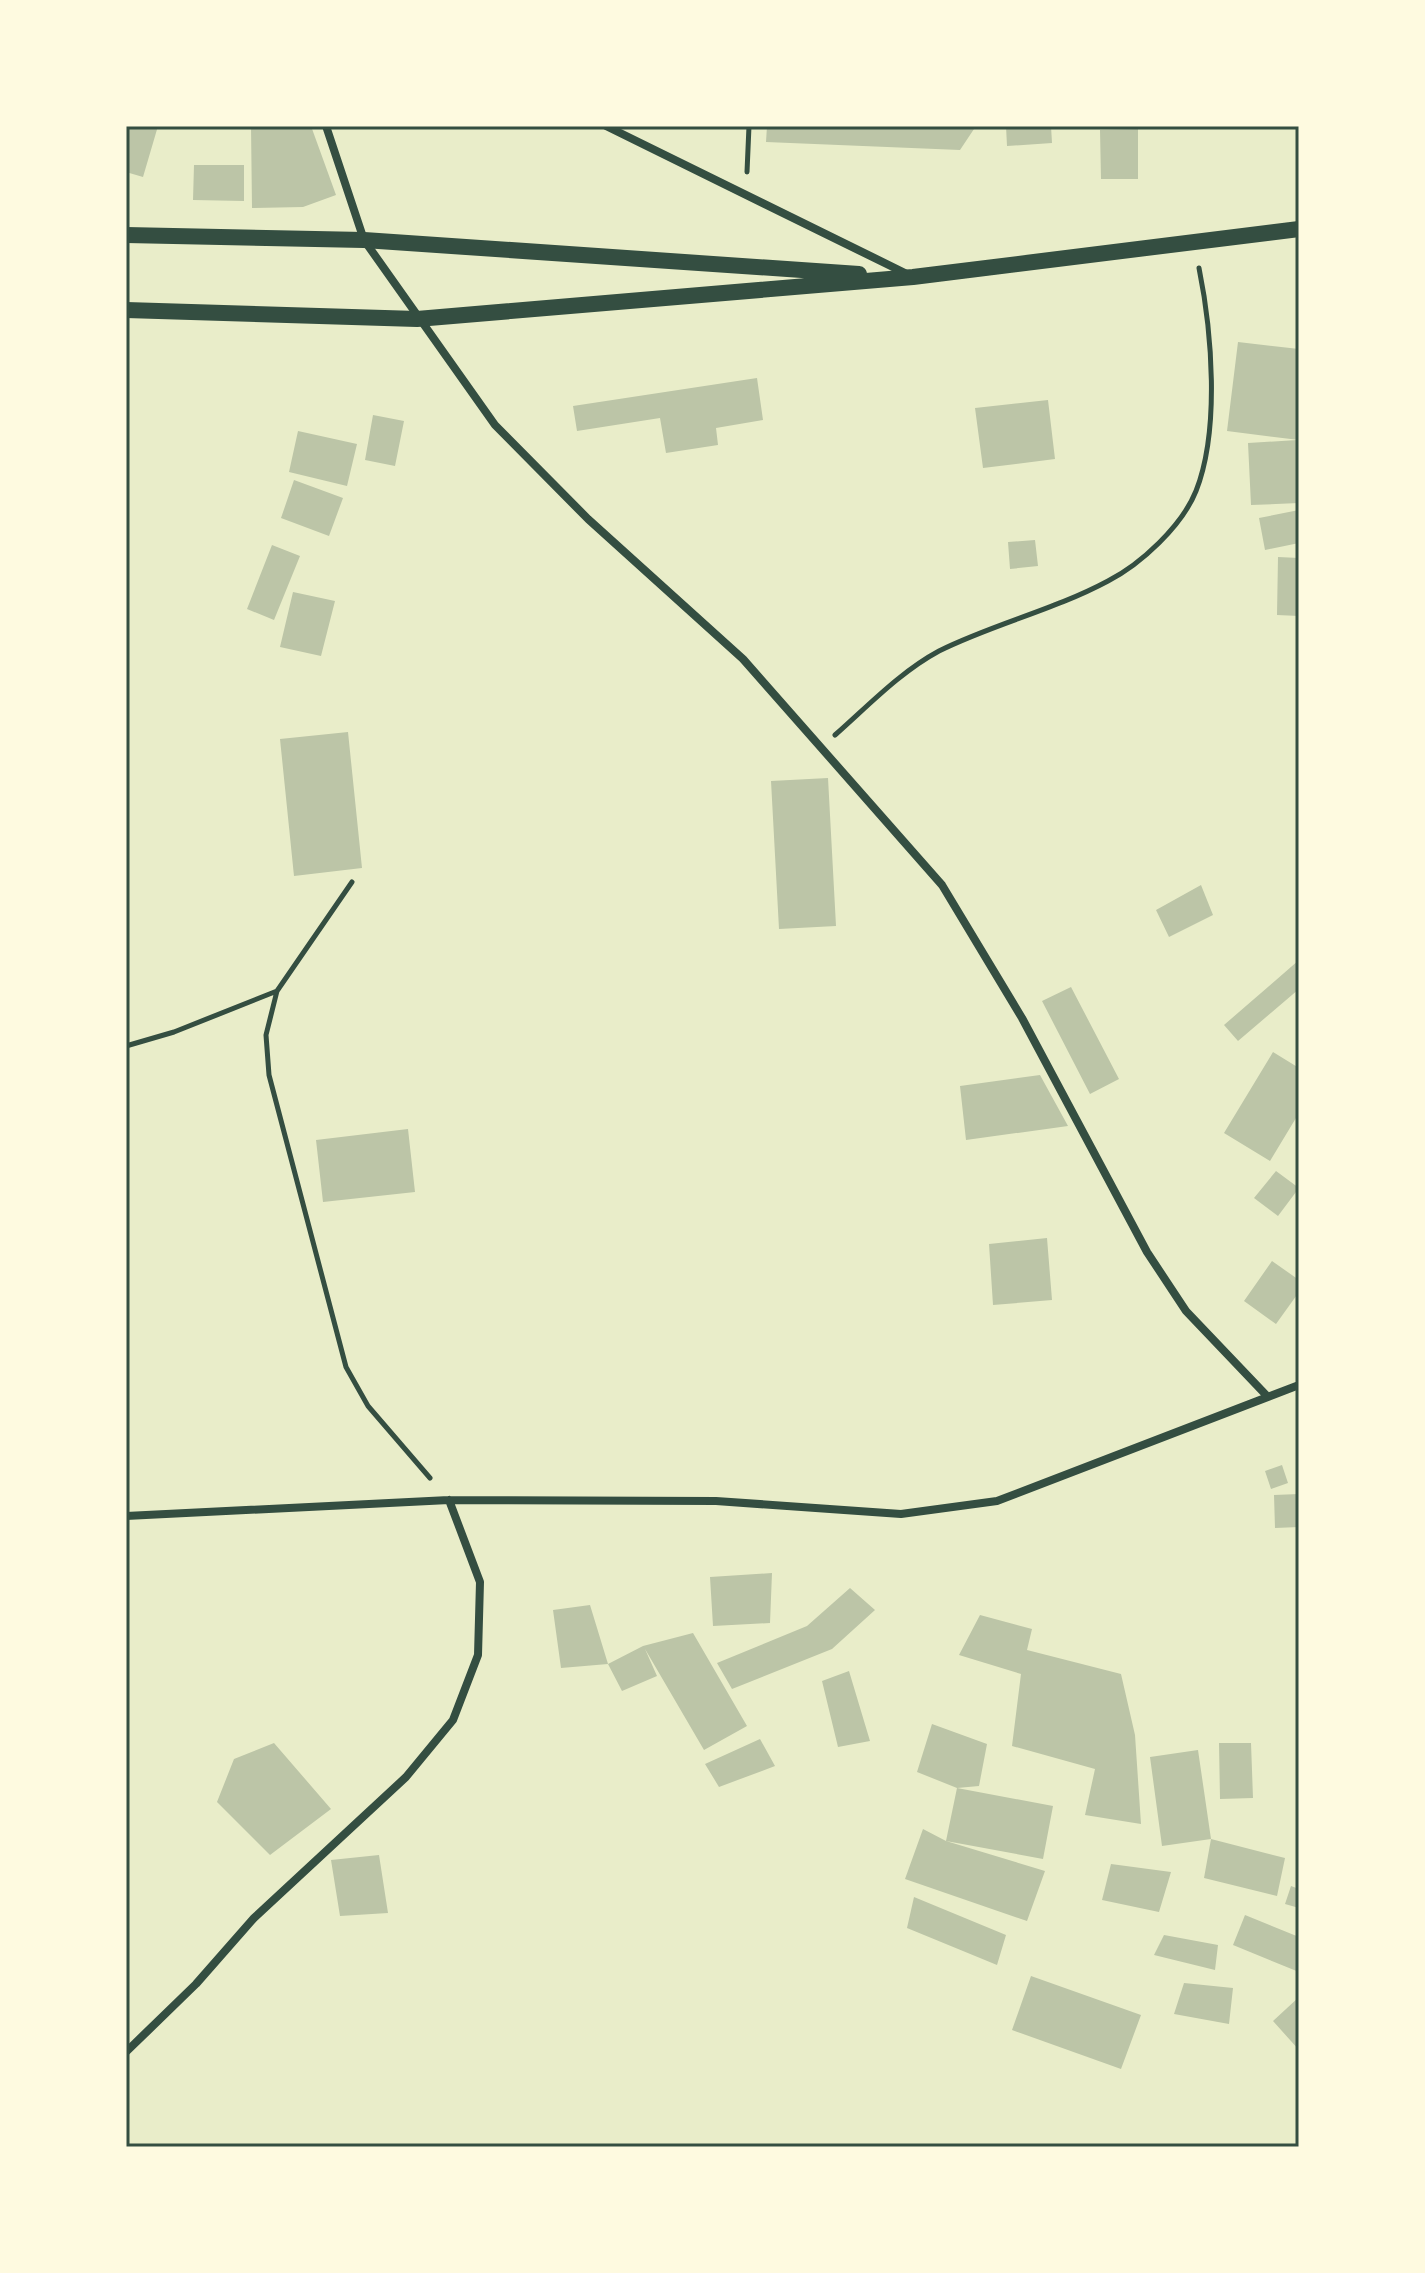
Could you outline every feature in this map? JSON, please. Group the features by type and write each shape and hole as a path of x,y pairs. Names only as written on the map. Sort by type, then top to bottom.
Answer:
{"main road":[{"path":"126,310 417,319 913,277 1299,229"},
{"path":"126,235 364,240 913,277"}],"street":[{"path":"326,126 364,240 495,425 588,519 743,659 942,885 1022,1018 1147,1252 1186,1311 1267,1396"},
{"path":"606,126 913,277"},
{"path":"126,1516 449,1500 716,1501 901,1514 997,1501 1299,1385"},
{"path":"126,2052 196,1984 254,1918 406,1777 453,1720 478,1655 480,1582 449,1500"}],"path":[{"path":"746,193 749,126"},
{"path":"823,747 907,672 940,651 1110,581 1158,546 1196,492 1211,414 1207,306 1194,243"},
{"path":"352,882 277,991 266,1035 269,1075 346,1367 368,1406 449,1500"},
{"path":"126,1046 174,1032 277,991"}],"building":[{"path":"126,126 158,126 143,177 126,172"},
{"path":"251,126 311,126 336,195 303,207 252,208"},
{"path":"767,126 976,126 960,150 766,142"},
{"path":"1006,126 1051,126 1052,143 1007,146"},
{"path":"1138,129 1138,179 1101,179 1100,130"},
{"path":"194,165 244,165 244,201 193,200"},
{"path":"1238,342 1299,349 1299,440 1227,431"},
{"path":"757,378 763,420 716,428 718,445 666,453 660,418 577,431 573,406"},
{"path":"1048,400 1055,459 983,468 975,408"},
{"path":"373,415 404,421 395,466 365,460"},
{"path":"298,431 357,444 347,486 289,472"},
{"path":"1297,440 1299,503 1251,505 1248,443"},
{"path":"294,480 343,498 329,536 281,518"},
{"path":"1299,510 1299,543 1265,550 1259,518"},
{"path":"1035,540 1038,566 1010,569 1008,542"},
{"path":"272,545 300,556 274,620 247,609"},
{"path":"1278,557 1299,558 1299,616 1277,615"},
{"path":"293,592 335,601 321,656 280,647"},
{"path":"348,732 362,868 294,876 280,739"},
{"path":"828,778 836,926 779,929 771,781"},
{"path":"1201,885 1213,915 1169,937 1156,910"},
{"path":"1299,960 1299,989 1238,1041 1224,1025"},
{"path":"1071,987 1119,1079 1090,1094 1042,1001"},
{"path":"1273,1052 1299,1068 1299,1113 1270,1161 1224,1133"},
{"path":"1040,1075 1068,1126 966,1140 960,1086"},
{"path":"408,1129 415,1192 323,1202 316,1140"},
{"path":"1276,1171 1299,1188 1278,1216 1254,1198"},
{"path":"1047,1238 1052,1300 993,1305 989,1244"},
{"path":"1272,1261 1299,1280 1299,1292 1276,1324 1244,1301"},
{"path":"1282,1465 1288,1483 1271,1489 1265,1471"},
{"path":"1299,1494 1299,1527 1275,1528 1274,1495"},
{"path":"772,1573 770,1623 713,1626 710,1577"},
{"path":"850,1588 875,1610 832,1649 732,1689 717,1663 807,1626"},
{"path":"590,1605 608,1664 561,1668 553,1610"},
{"path":"980,1615 1032,1629 1027,1650 1121,1674 1135,1735 1141,1824 1085,1815 1095,1769 1012,1746 1021,1674 959,1655"},
{"path":"693,1633 747,1726 704,1750 645,1649 657,1676 622,1691 608,1664 643,1646"},
{"path":"849,1671 870,1741 838,1747 822,1681"},
{"path":"932,1724 987,1744 979,1786 957,1788 917,1772"},
{"path":"760,1739 775,1766 719,1787 705,1764"},
{"path":"274,1743 331,1809 270,1855 217,1802 234,1759"},
{"path":"1219,1743 1251,1743 1253,1798 1220,1799"},
{"path":"1198,1750 1211,1839 1162,1846 1150,1757"},
{"path":"957,1788 1053,1806 1043,1859 946,1841"},
{"path":"923,1829 946,1841 1045,1871 1027,1921 905,1879"},
{"path":"1211,1839 1285,1858 1277,1896 1204,1878"},
{"path":"379,1855 388,1913 340,1916 331,1860"},
{"path":"1111,1864 1171,1872 1159,1912 1102,1900"},
{"path":"1291,1886 1299,1889 1299,1908 1285,1904"},
{"path":"914,1897 1006,1935 997,1965 907,1928"},
{"path":"1245,1915 1299,1937 1299,1972 1233,1945"},
{"path":"1164,1935 1218,1945 1215,1970 1154,1955"},
{"path":"1031,1976 1141,2015 1121,2069 1012,2030"},
{"path":"1184,1983 1233,1988 1229,2024 1174,2014"},
{"path":"1299,1997 1299,2050 1273,2021"}]}
